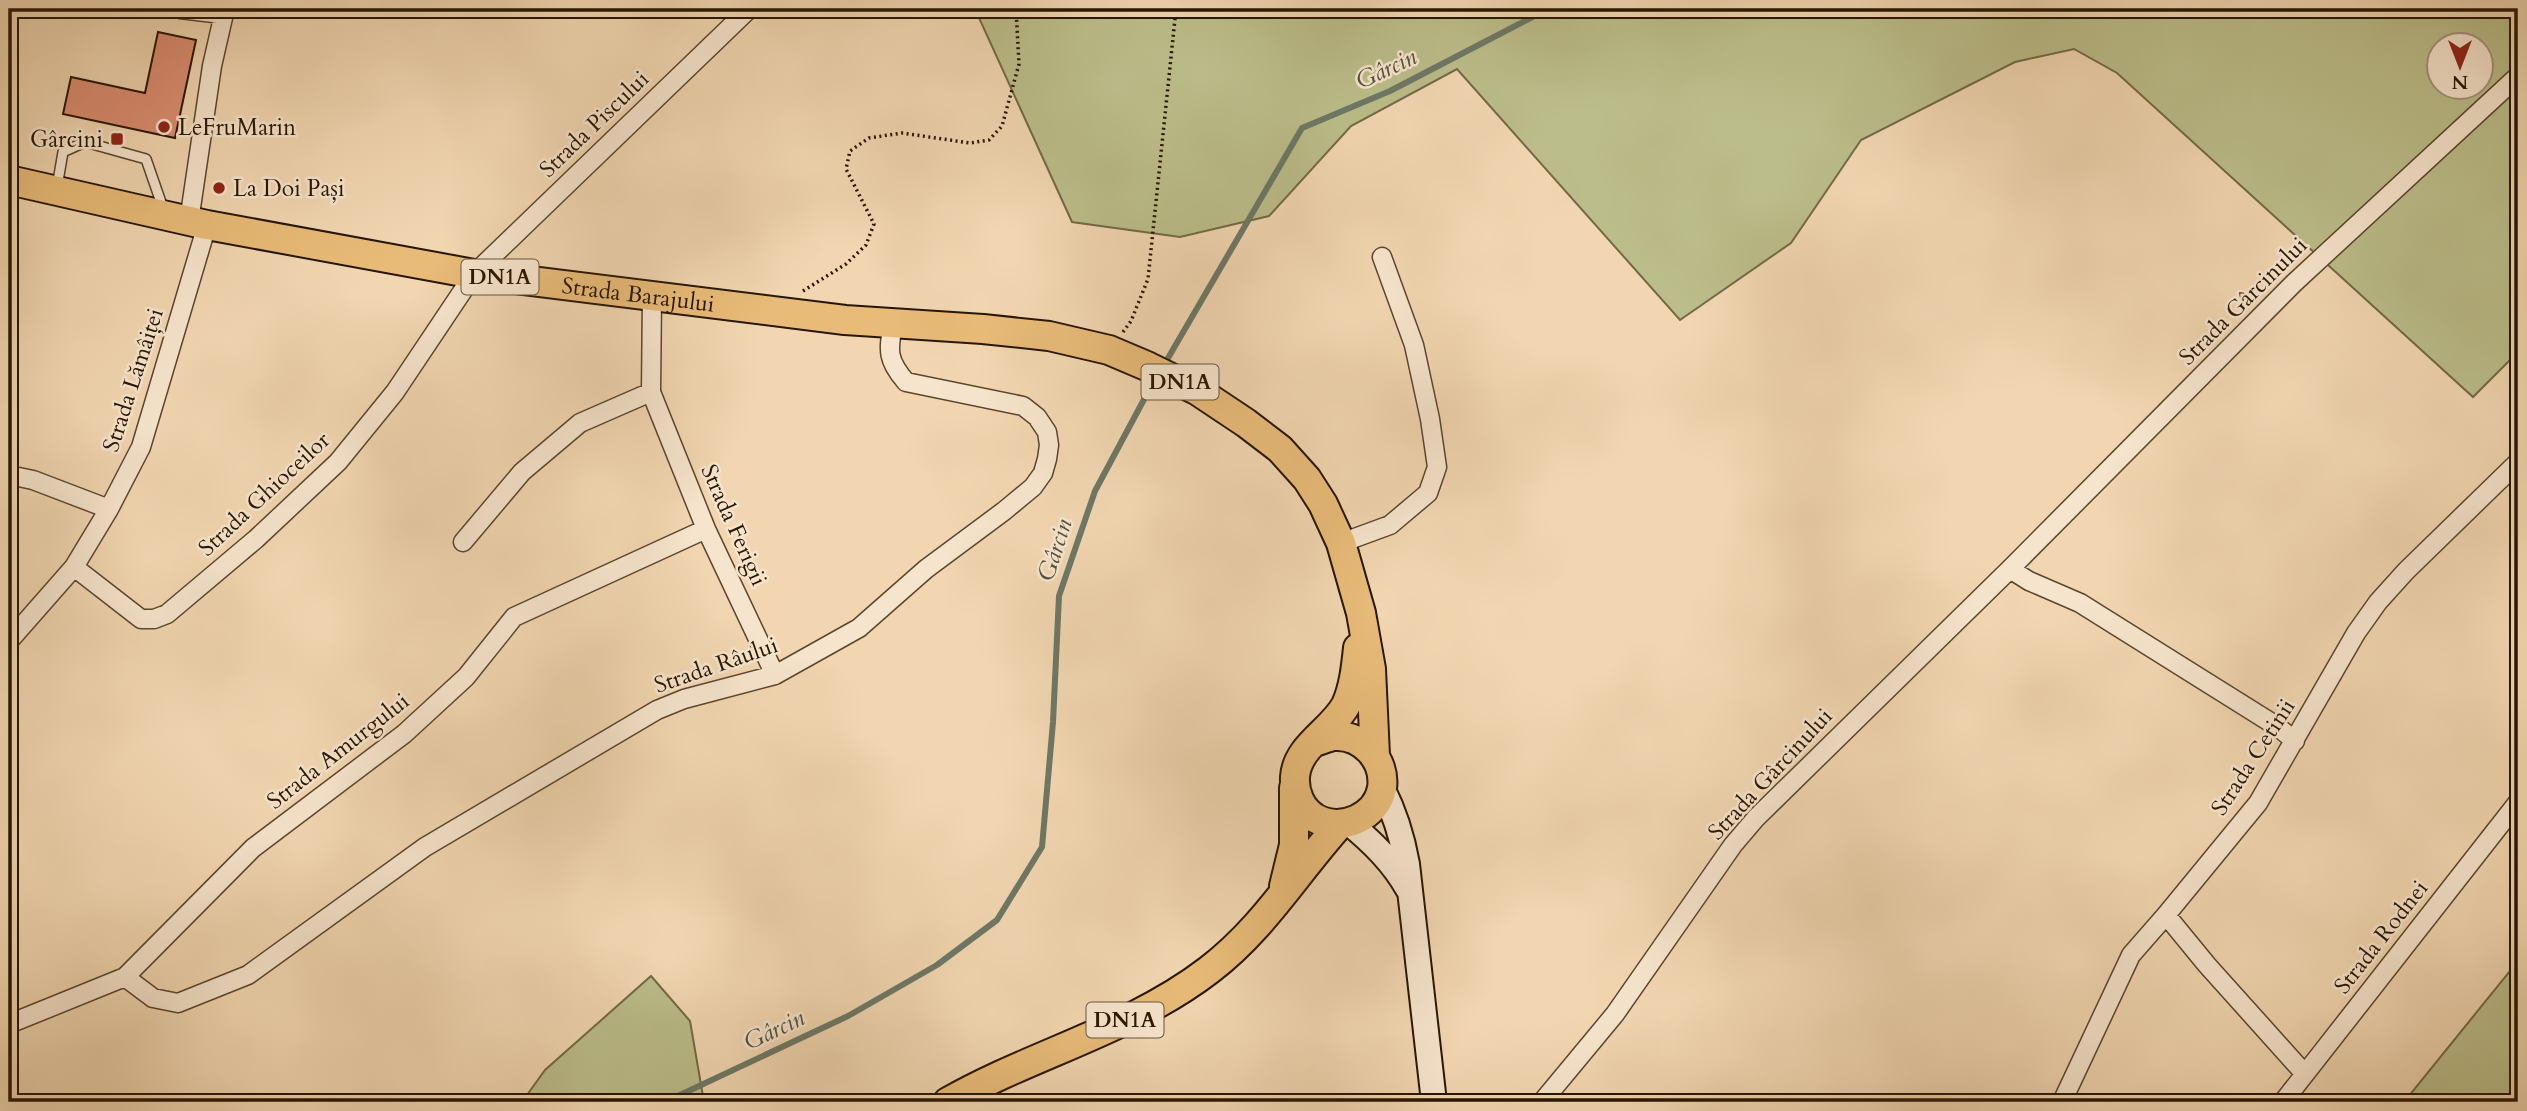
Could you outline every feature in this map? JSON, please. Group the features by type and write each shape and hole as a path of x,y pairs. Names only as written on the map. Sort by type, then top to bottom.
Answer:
{"main road":[{"name":"Strada Barajului","path":"9,180 56,193 187,221 474,274 795,314 1016,332 1049,336 1109,350"},
{"name":"DN1A","path":"948,1102 1009,1070 1126,1020 1191,984 1241,943 1279,902 1312,856 1344,823 1364,816 1376,803 1382,788 1381,770 1375,756 1371,669 1361,613 1341,543 1323,504 1307,479 1280,449 1246,423 1198,391 1109,350"},
{"name":"DN1A","path":"1279,902 1291,865 1294,845 1295,770 1302,754 1335,720 1345,705 1352,687 1361,613"},
{"path":"1314,742 1333,736 1348,737 1363,743 1375,756"},
{"path":"1294,785 1305,809 1315,817 1327,823 1344,823 1385,855 1410,892"},
{"path":"1382,788 1394,811 1402,837 1434,1102"}],"street":[{"path":"180,9 223,11"},
{"name":"Strada Piscului","path":"474,274 749,9"},
{"name":"Strada Lămâiței","path":"9,640 74,567 109,509 141,447 187,221 223,11"},
{"name":"Strada Gârcinului","path":"1542,1102 1615,1014 1733,845 1756,818 2010,569 2294,283 2518,76"},
{"path":"1341,543 1390,525 1428,493 1437,467 1414,345 1381,257"},
{"name":"Strada Ghioceilor","path":"74,567 141,620 167,614 256,539 338,463 395,392 474,274"},
{"name":"Strada Ferigii","path":"652,296 651,392 706,529 775,675"},
{"name":"Strada Râului","path":"125,977 153,998 178,1003 248,975 425,847 657,710 684,699 775,675 859,628 926,569 1033,487 1043,473 1049,445 1047,432 1037,417 1023,406 906,382 894,369 888,351 893,324"},
{"path":"463,542 522,472 580,423 651,392"},
{"name":"Strada Cetinii","path":"2062,1102 2131,955 2258,803 2356,632 2406,571 2518,462"},
{"path":"9,475 33,480 109,509"},
{"name":"Strada Amurgului","path":"9,1024 125,977 253,848 404,734 466,677 514,617 706,529"},
{"path":"2010,569 2029,581 2080,603 2278,727 2295,741"},
{"name":"Strada Rodnei","path":"2283,1102 2518,802"},
{"path":"2166,915 2304,1073"}],"lane":[{"path":"56,193 63,152 85,142 146,159 187,221"}],"path":[{"path":"795,314 802,292 845,264 866,244 874,224 846,169 850,151 869,138 902,133 970,143 989,140 1002,126 1019,64 1016,9"},
{"path":"1109,350 1130,321 1148,279 1176,9"}],"green space":[{"path":"975,9 2518,9 2518,352 2473,397 2117,73 2074,49 2015,62 1861,140 1791,243 1680,320 1457,69 1351,126 1269,216 1180,237 1072,222"},
{"path":"2518,961 2518,1102 2404,1102"},
{"path":"651,976 690,1021 704,1102 522,1102 545,1070"}],"building":[{"path":"158,32 196,40 175,138 63,114 71,77 145,93"}],"waterway":[{"name":"Gârcin","path":"1164,365 1302,128 1390,91 1548,9"},
{"name":"Gârcin","path":"665,1102 848,1016 937,965 997,920 1042,847 1053,722 1059,596 1095,491 1156,377"}],"place":[{"name":"LeFruMarin","path":"164,127"},
{"name":"Gârcini","path":"117,139"},
{"name":"La Doi Pași","path":"219,188"}]}
